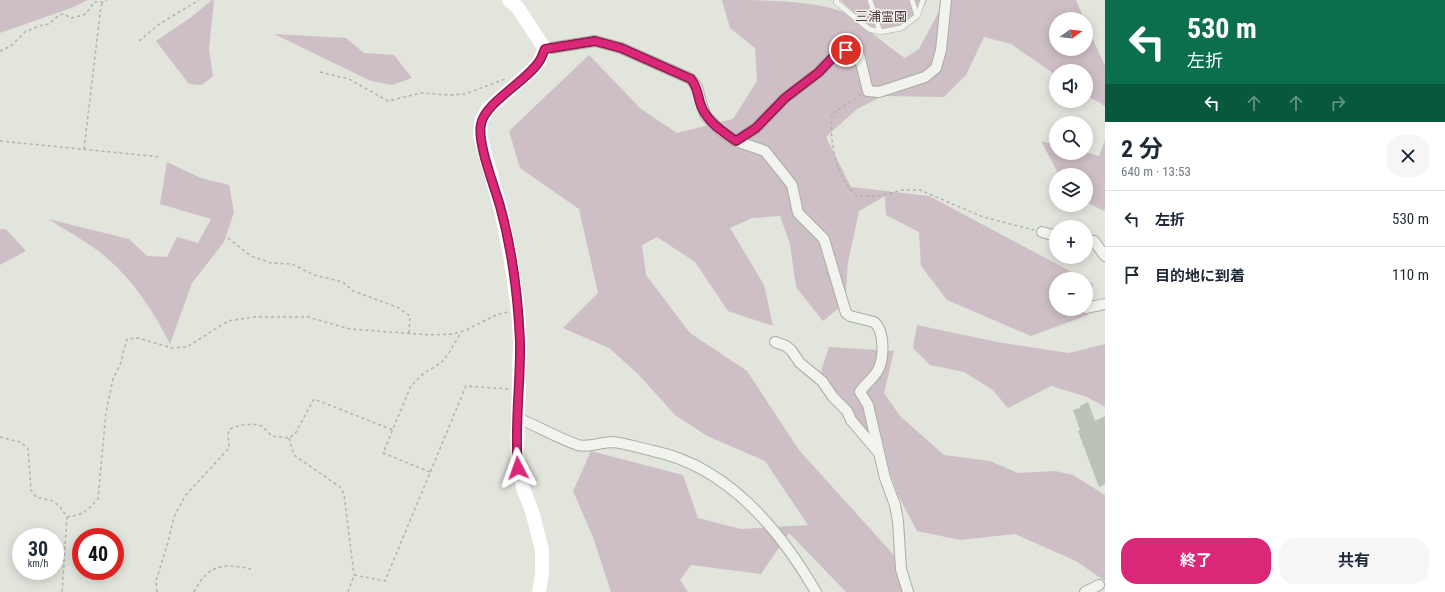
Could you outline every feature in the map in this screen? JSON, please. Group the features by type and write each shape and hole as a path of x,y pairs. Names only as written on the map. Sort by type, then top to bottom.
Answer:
{"street":[{"path":"509,0 518,8 545,49"},
{"path":"736,141 756,128 785,98 819,72 837,53 854,51 859,55 868,91 879,92 925,77 936,68 941,50 946,0"},
{"path":"545,49 595,41 621,48 691,79 697,87 706,116 721,131 736,141 765,151 773,159 792,185 798,213 824,239 846,313 850,316 877,324 883,343 878,370 864,385 860,392 868,405 885,478 895,505 898,521 901,570 908,592"},
{"path":"539,592 542,574 542,550 532,511 518,468 517,418 520,342 518,310 510,254 501,210 480,136 481,122 488,110 540,60 545,49"},
{"path":"1042,232 1049,234"},
{"path":"1093,241 1105,256"},
{"path":"1093,307 1105,304"},
{"path":"775,342 791,350 800,363 822,380 833,396 844,407 851,420 879,453"},
{"path":"517,418 580,445 597,445 611,442 661,452 699,467 725,484 758,512 778,534 816,592"},
{"path":"1085,592 1098,585"}],"lane":[{"path":"837,0 836,2 869,29 880,32 901,28 917,16 924,0"},
{"path":"870,0 880,32"},
{"path":"912,0 917,16"}],"path":[{"path":"0,52 11,46 25,32 39,26 49,24 59,15 75,18 86,14 94,2 103,2 107,0"},
{"path":"139,41 158,25 199,0"},
{"path":"84,149 101,6 103,2"},
{"path":"320,72 349,79 388,101 421,93 450,95 465,94 511,76"},
{"path":"868,91 832,114 830,125 833,146 842,176 848,187 858,196 880,196 902,190 920,190 984,217 1042,232"},
{"path":"0,141 161,157"},
{"path":"228,238 251,256 271,263 292,264 314,275 343,282 353,291 397,308 410,316 409,334"},
{"path":"67,517 80,516 98,499 106,412 113,379 120,365 127,339 138,338 172,348 187,347 228,321 254,317 308,317 350,329 431,336 461,332 496,315 518,310"},
{"path":"430,472 383,453 411,386 424,373 441,363 449,354 461,332"},
{"path":"354,575 385,581 466,386 518,389"},
{"path":"157,592 156,581 174,517 185,496 229,448 228,434 230,429 241,425 252,424 262,426 272,436 288,438 294,434 314,399 393,430"},
{"path":"0,437 20,442 28,448 31,490 36,497 53,501 60,507 67,517 62,592"},
{"path":"288,438 294,455 340,487 344,494 354,575 348,592"},
{"path":"194,592 200,580 211,571 225,565 251,569"}],"green space":[{"path":"0,0 88,0 71,8 0,33"},
{"path":"214,0 209,50 213,76 202,85 189,84 156,41 190,18"},
{"path":"722,0 752,0 819,5 846,13 905,58 919,49 945,0 1076,0 1081,12 1049,12 1049,56 1093,56 1093,39 1105,66 1105,106 1093,99 1093,64 1049,64 1049,70 1011,44 984,37 966,75 944,97 883,96 857,109 826,137 851,187 929,196 1049,260 1049,264 1057,264 1072,272 1049,272 1049,316 1085,316 1031,336 947,300 921,266 919,232 886,215 885,196 859,211 848,262 845,303 823,321 796,287 790,244 780,216 752,218 730,228 764,285 773,326 728,311 695,262 657,237 642,245 646,275 690,333 747,371 799,450 901,563 914,592 846,592 789,533 761,574 691,565 680,580 688,592 611,592 593,537 573,491 591,451 683,475 698,518 741,529 808,525 765,461 707,436 675,415 638,374 609,348 563,328 598,293 579,209 520,168 509,131 589,55 641,109 677,133 733,119 757,81 755,48 730,28"},
{"name":"三浦霊園","path":"840,0 927,0 918,16 908,26 876,33"},
{"path":"274,34 346,38 364,53 394,55 412,78 392,85 371,81"},
{"path":"1105,140 1104,211 1093,206 1093,168 1055,168 1051,160 1093,160 1093,154 1099,156"},
{"path":"1041,141 1049,143 1049,156"},
{"path":"167,162 201,178 229,185 234,212 224,242 192,283 170,344 143,298 117,267 93,247 48,219 129,239 147,256 167,257 177,237 198,243 211,219 160,204"},
{"path":"0,229 6,229 26,251 0,265"},
{"path":"917,325 997,342 1069,353 1105,344 1105,407 1087,397 1051,386 1008,408 993,390 964,372 930,365 913,348"},
{"path":"829,347 894,351 884,393 900,416 944,455 990,461 1018,473 1055,471 1073,475 1105,495 1105,581 1076,561 1015,534 960,540 917,531 898,495 883,453 845,418 818,380"}],"building":[{"path":"1088,402 1095,421 1105,416 1105,484 1099,487 1078,431 1080,430 1073,410 1080,408 1080,406"}],"route":[{"path":"518,468 517,418 520,342 518,310 510,254 501,210 480,136 481,122 488,110 533,69 540,60 545,49 595,41 621,48 691,79 697,87 706,116 721,131 736,141 756,128 785,98 819,72 837,53 846,50"}]}
